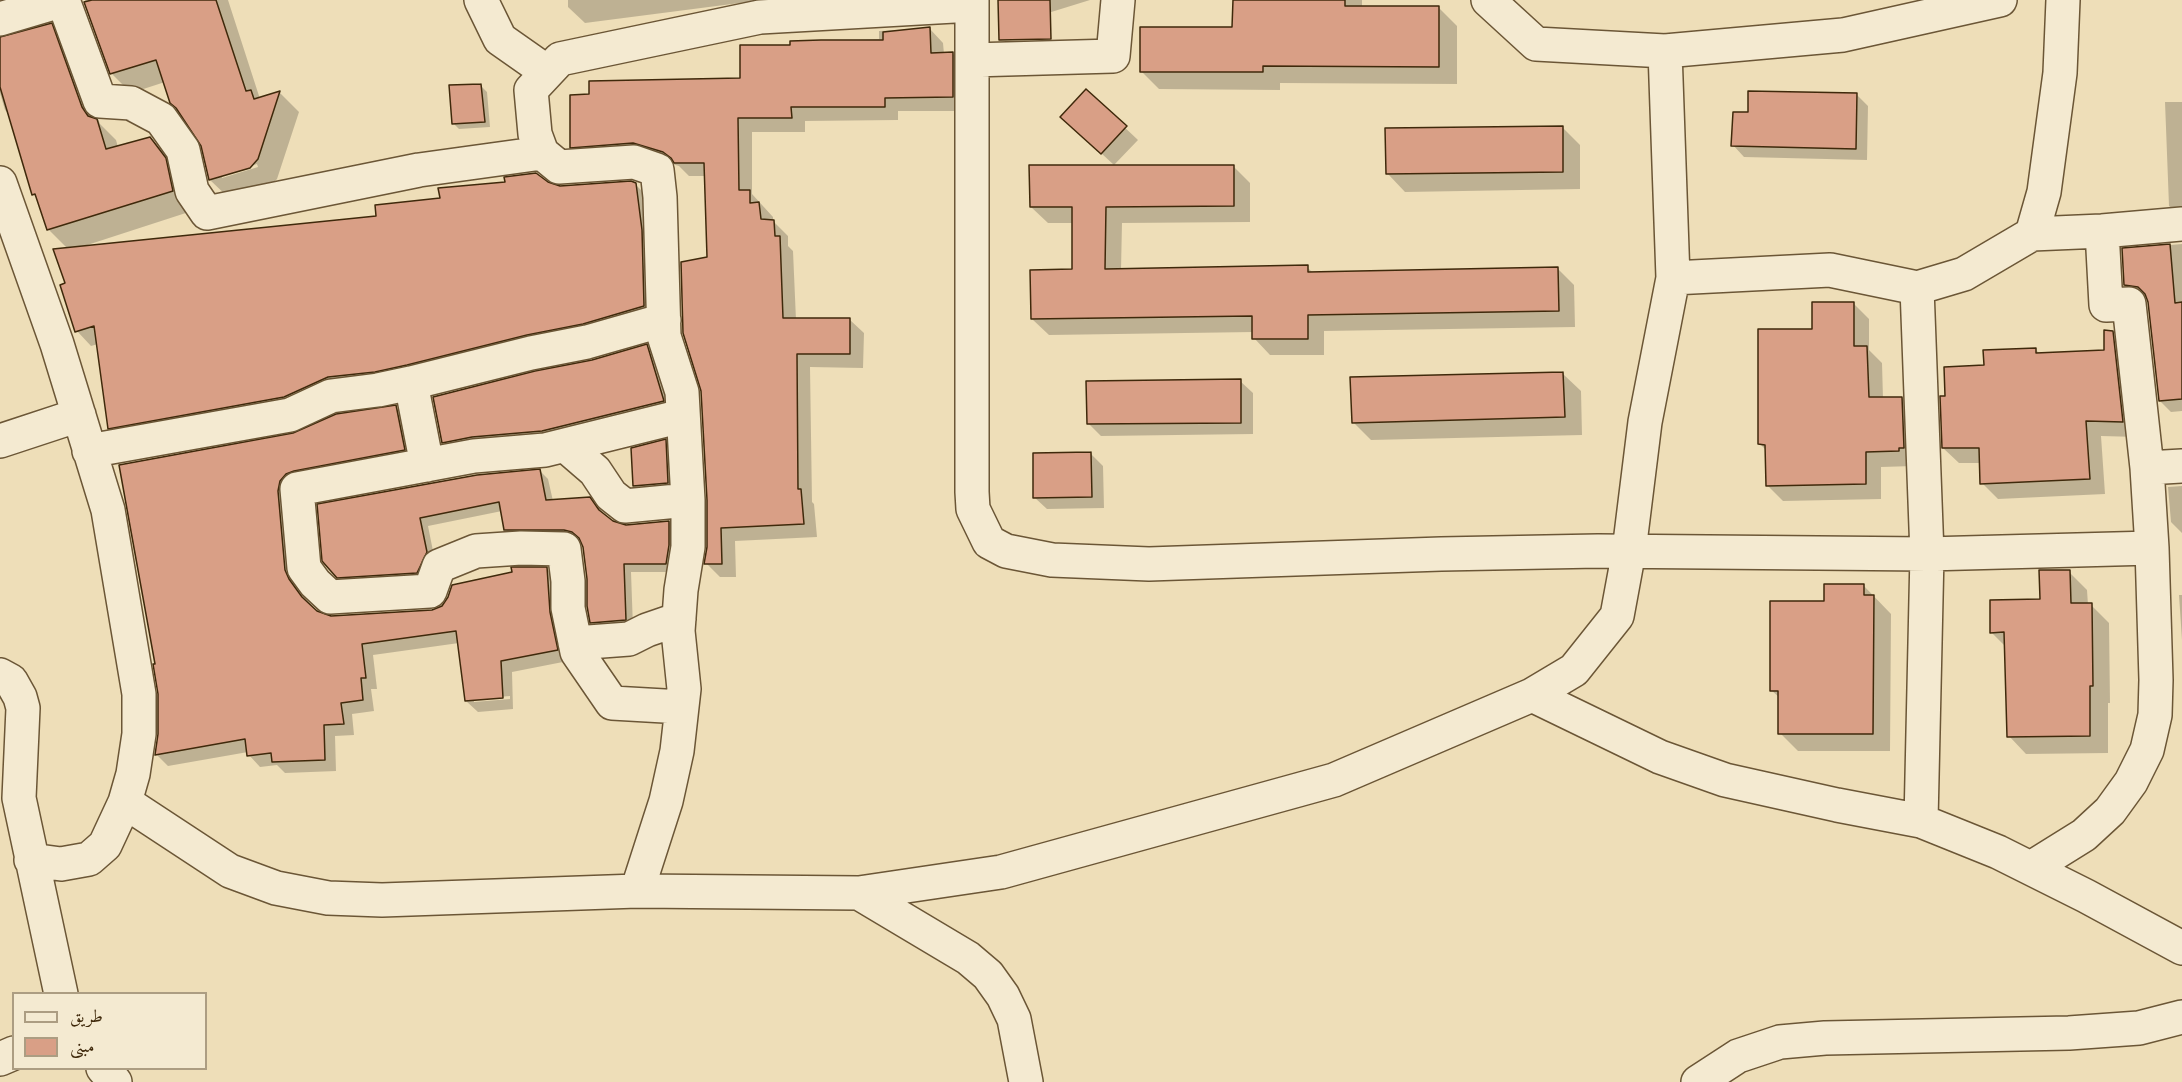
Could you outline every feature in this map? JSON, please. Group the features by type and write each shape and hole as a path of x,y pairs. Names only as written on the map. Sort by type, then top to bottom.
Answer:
{"street":[{"path":"481,0 500,39 547,72"},
{"path":"972,60 1113,56 1118,0"},
{"path":"1488,0 1536,44 1665,51 1843,34 2000,0"},
{"path":"2032,234 2044,192 2060,73 2063,0"},
{"path":"0,19 56,1 100,101 131,103 161,119 183,150 192,191 207,213 419,170 542,153"},
{"path":"637,891 666,801 677,751 684,689 678,631 681,590 688,548 688,500 682,392 664,336 660,196 657,170 634,162 559,167 542,153 535,134 531,90 560,59 760,17 972,2 972,492 974,509 989,542 1006,552 1052,560 1149,564 1453,554 1629,552 1927,554 2152,548"},
{"path":"125,802 230,871 276,888 328,898 382,900 637,891 859,893 1000,872 1334,780 1532,694 1574,670 1617,616 1629,552 1645,422 1673,278 1665,51"},
{"path":"0,183 57,344 108,510 139,694 139,734 133,774 125,802 105,845 89,859 62,864 31,860"},
{"path":"1673,278 1830,270 1917,288 1964,274 2032,234 2182,224"},
{"path":"2031,868 2084,835 2110,811 2131,782 2146,750 2155,716 2152,548 2129,304 2106,304 2102,231"},
{"path":"1917,288 1927,554 1921,821"},
{"path":"89,451 290,414 331,396 411,383 587,342 664,320"},
{"path":"411,383 427,465"},
{"path":"0,441 79,414"},
{"path":"682,416 545,450 474,456 297,489 304,568 315,583 330,597 430,591 439,566 476,552 521,548 564,549 568,581 568,608 577,652 612,703 682,707"},
{"path":"566,446 595,471 611,495 625,506 688,500"},
{"path":"2146,468 2182,466"},
{"path":"575,643 629,639 679,619"},
{"path":"0,675 11,681 20,697 22,708 19,798 61,992"},
{"path":"1532,694 1660,757 1725,780 1921,821 2031,868 2182,948"},
{"path":"859,893 968,958 988,975 1003,996 1014,1019 1026,1082"},
{"path":"1698,1082 1738,1056 1780,1042 1825,1038 2069,1033 2139,1028 2182,1017"},
{"path":"105,1070 114,1082"}],"building":[{"path":"92,0 216,0 246,91 251,90 254,99 280,91 258,159 250,168 209,180 201,146 176,108 170,103 156,60 110,74 84,2"},
{"path":"998,0 1050,0 1051,39 999,40"},
{"path":"1233,0 1345,0 1345,6 1439,6 1439,67 1263,66 1263,72 1140,72 1140,27 1232,27"},
{"path":"52,23 82,107 88,116 97,119 106,149 150,137 166,158 173,191 47,230 35,194 32,195 0,87 0,37"},
{"path":"930,27 931,53 953,52 953,97 885,98 885,107 791,107 792,118 738,118 739,190 750,190 750,203 759,202 761,219 774,220 775,236 780,236 783,318 850,318 850,354 797,354 798,489 801,489 804,524 721,528 722,564 704,564 707,547 707,500 701,391 683,333 681,262 707,257 704,163 674,163 663,152 633,143 570,148 570,95 589,94 589,81 740,78 740,45 790,45 790,41 883,40 883,32"},
{"path":"481,84 485,122 452,124 449,85"},
{"path":"1086,89 1127,126 1101,154 1060,117"},
{"path":"1748,91 1857,93 1856,149 1731,146 1733,112 1748,112"},
{"path":"1563,126 1563,172 1386,174 1385,128"},
{"path":"1029,165 1234,165 1234,206 1106,207 1105,269 1308,265 1308,272 1558,267 1559,311 1308,315 1308,339 1252,339 1252,316 1031,319 1030,270 1072,269 1072,207 1030,207"},
{"path":"536,173 548,182 560,186 631,181 636,183 642,230 644,306 583,324 527,335 407,365 375,372 328,377 284,397 108,429 94,326 75,332 60,285 65,283 53,249 376,216 375,205 440,198 438,188 505,182 504,177"},
{"path":"2170,244 2175,303 2182,302 2182,399 2159,401 2148,302 2145,294 2138,287 2124,285 2122,248"},
{"path":"1812,302 1854,302 1854,346 1867,346 1869,397 1902,397 1904,448 1899,448 1899,451 1866,452 1866,484 1766,486 1765,445 1758,444 1758,329 1812,329"},
{"path":"2104,330 2113,331 2123,422 2086,421 2090,479 1980,484 1979,448 1942,448 1940,396 1945,396 1944,367 1984,365 1983,350 2036,348 2036,353 2104,350"},
{"path":"647,344 664,401 542,431 472,437 442,443 433,397 535,371 592,360"},
{"path":"1563,372 1565,417 1352,423 1350,377"},
{"path":"1241,379 1241,423 1087,424 1086,381"},
{"path":"396,405 405,450 294,471 286,474 280,481 278,491 285,570 289,579 302,597 317,611 331,616 432,610 442,606 452,585 512,572 511,567 547,567 550,612 558,650 501,661 503,698 465,701 456,631 362,644 366,678 361,678 363,700 341,703 344,724 324,725 325,760 272,762 271,753 247,756 245,739 155,755 158,734 158,694 153,664 155,664 119,465 293,433 336,414"},
{"path":"666,439 668,483 633,486 631,448"},
{"path":"1091,452 1092,497 1033,498 1033,453"},
{"path":"540,469 546,500 590,497 599,510 613,521 626,525 669,521 666,564 624,564 626,620 590,623 583,547 579,538 572,532 564,530 504,530 499,502 420,518 427,552 417,573 337,578 322,561 317,504 477,475"},
{"path":"2039,570 2070,570 2071,603 2092,603 2093,686 2090,686 2090,736 2007,737 2004,632 1990,633 1990,600 2040,599"},
{"path":"1824,584 1864,584 1864,595 1874,595 1873,734 1778,734 1778,691 1770,691 1770,601 1824,601"}]}
